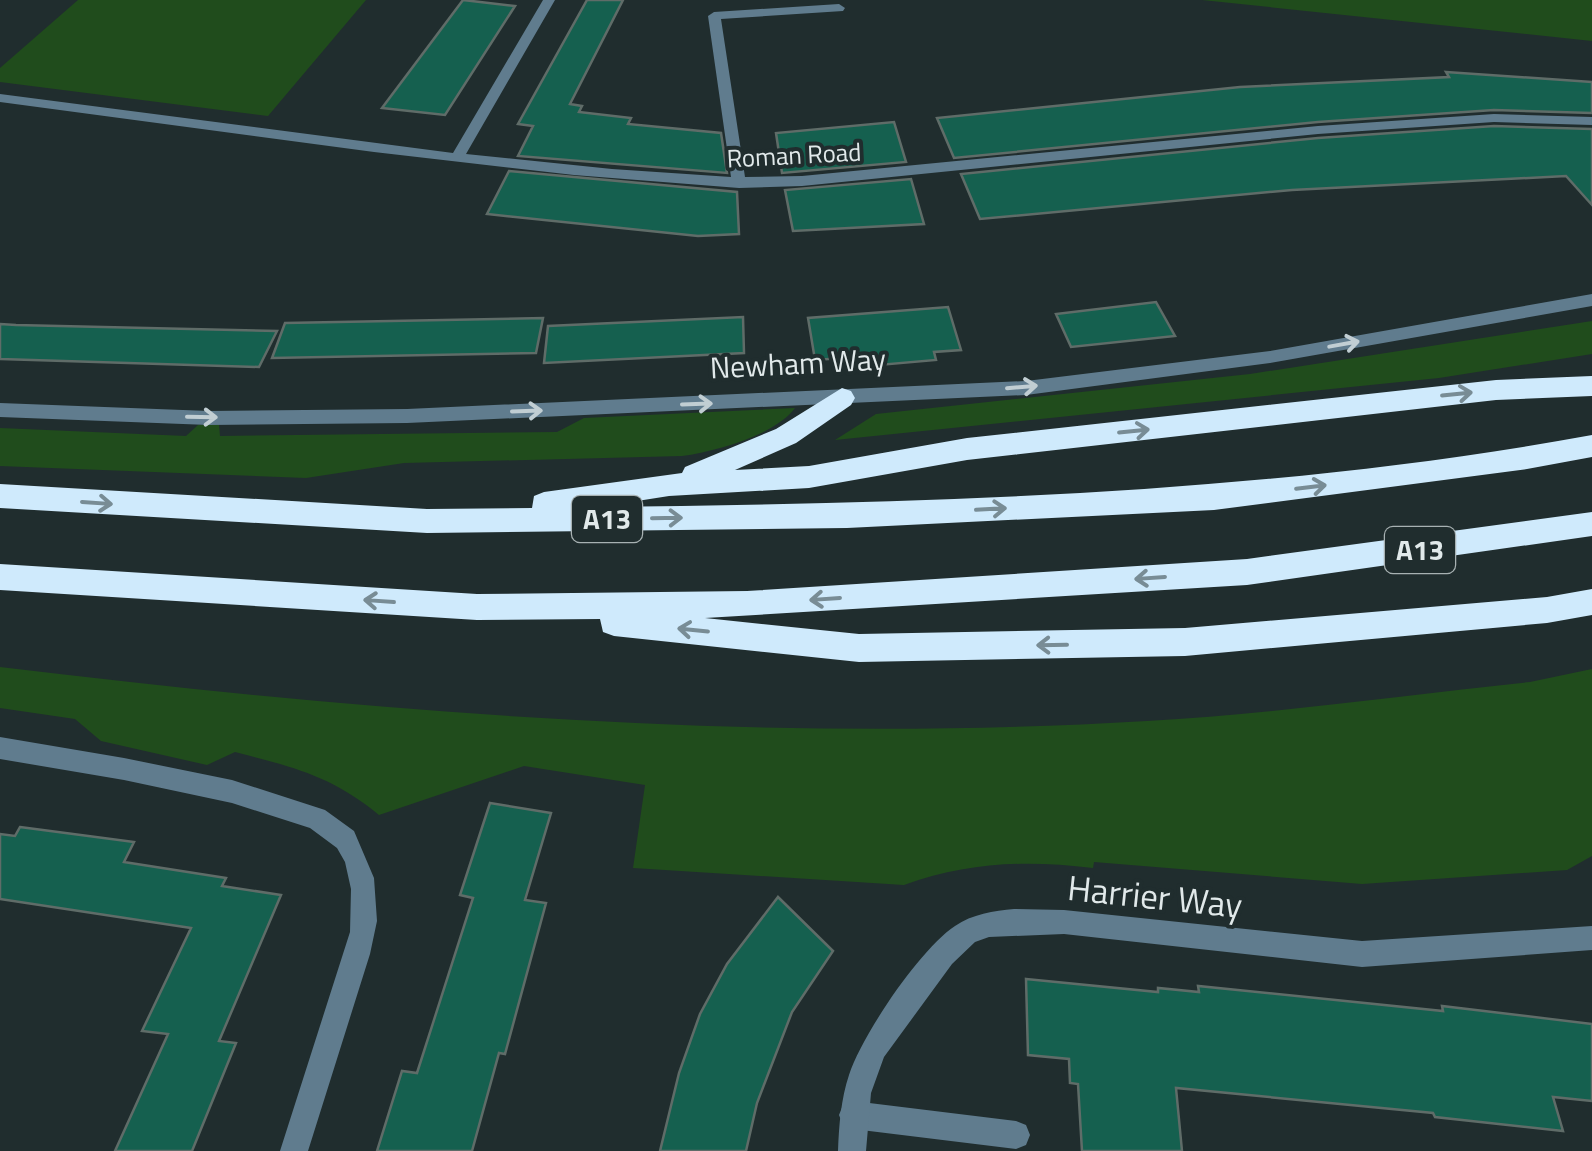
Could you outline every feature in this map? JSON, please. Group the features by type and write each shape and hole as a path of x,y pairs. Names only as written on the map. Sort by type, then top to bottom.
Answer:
{"highway":[{"name":"A13","path":"427,521 669,485 809,476 968,449 1496,390 1592,386"},
{"name":"A13","path":"669,485 786,436 842,398"},
{"name":"A13","path":"0,496 427,521 847,516 1214,498 1527,458 1592,446"},
{"name":"A13","path":"0,577 476,607 746,604 1247,572 1592,524"},
{"path":"476,607 858,648 1184,642 1547,610 1592,602"}],"street":[{"path":"457,158 549,0"},
{"path":"739,183 714,16 839,8"},
{"name":"Roman Road","path":"0,98 457,158 667,180 739,183 802,181 1318,130 1494,118 1592,121"},
{"name":"Newham Way","path":"0,410 209,418 407,416 1026,388 1270,357 1592,300"},
{"path":"0,748 84,760 290,808 338,830 358,862 365,911 352,969 294,1151"},
{"name":"Harrier Way","path":"852,1151 854,1115 868,1060 944,948 968,932 990,924 1024,920 1064,922 1362,954 1592,938"},
{"path":"854,1115 1016,1135"}],"green space":[{"path":"78,0 366,0 268,116 0,82 0,68"},
{"path":"1202,0 1592,0 1592,41"},
{"path":"1592,321 1592,354 1439,378 835,440 876,414 1250,374"},
{"path":"795,408 760,434 682,456 404,463 306,478 0,466 0,428 186,436 198,425 219,425 220,436 557,432 584,418"},
{"path":"0,667 429,710 572,720 860,729 1195,718 1530,682 1592,669 1592,856 1567,870 1362,884 1094,862 1093,868 1044,864 974,867 904,885 633,868 645,785 524,766 379,815 328,782 275,763 235,752 207,765 101,741 75,719 0,708"}],"building":[{"path":"463,0 515,6 445,115 382,108"},
{"path":"587,0 623,0 570,104 582,106 579,112 631,118 628,124 721,133 727,173 518,156 533,126 518,124"},
{"path":"1446,72 1592,82 1592,113 1494,110 1318,122 954,158 937,118 1240,87 1449,77"},
{"path":"894,122 906,162 782,173 776,133"},
{"path":"1494,126 1592,129 1592,205 1566,176 1292,190 980,219 961,174 1318,138"},
{"path":"509,171 737,192 739,234 698,236 487,214"},
{"path":"911,179 924,224 793,231 785,190"},
{"path":"1156,302 1175,336 1071,347 1056,314"},
{"path":"948,307 961,350 934,352 936,360 845,368 843,358 815,360 808,318"},
{"path":"743,317 744,353 544,363 548,326"},
{"path":"543,318 536,353 272,358 285,323"},
{"path":"0,324 277,331 259,367 0,359"},
{"path":"490,803 551,813 525,900 546,903 505,1054 499,1053 472,1151 377,1151 402,1071 417,1073 473,898 460,895"},
{"path":"20,827 134,842 124,862 226,878 222,886 281,895 219,1041 236,1043 192,1151 115,1151 168,1034 142,1031 191,928 0,899 0,834 15,836"},
{"path":"778,897 833,951 792,1012 757,1103 746,1151 660,1151 679,1073 700,1014 727,964"},
{"path":"1026,979 1158,992 1158,988 1199,992 1198,986 1443,1011 1442,1006 1592,1024 1592,1101 1553,1097 1563,1131 1435,1117 1433,1113 1176,1088 1182,1151 1082,1151 1078,1084 1070,1083 1069,1059 1028,1055"}]}
